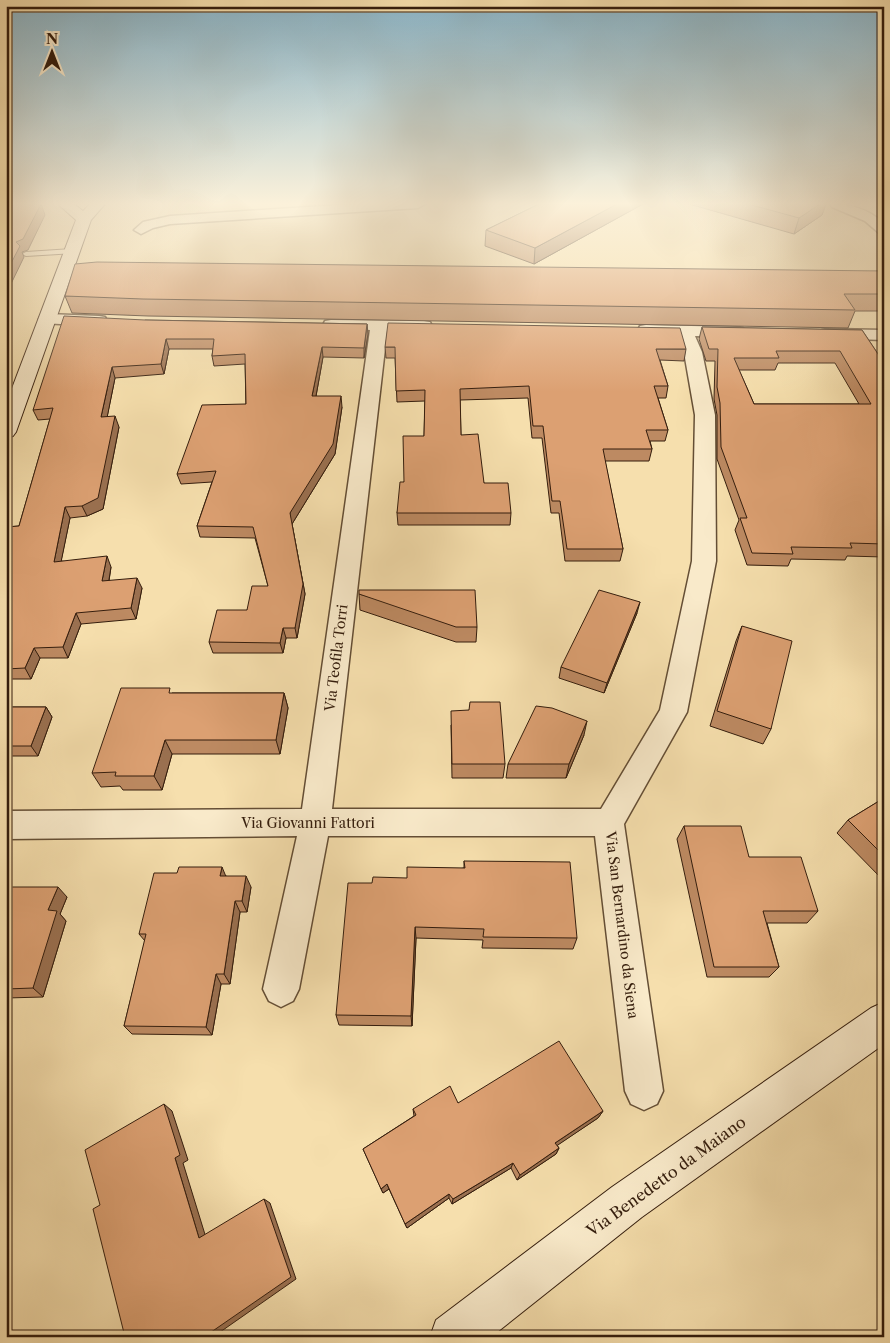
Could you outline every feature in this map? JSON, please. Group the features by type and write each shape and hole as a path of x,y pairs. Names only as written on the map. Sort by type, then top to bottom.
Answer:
{"main road":[{"path":"6,432 67,267"},
{"name":"Via Benedetto da Maiano","path":"453,1337 627,1202 884,1021"}],"street":[{"path":"48,320 119,322"},
{"path":"312,325 438,327"},
{"name":"Via Teofila Torri","path":"281,989 315,822 379,326"},
{"path":"626,330 755,332"},
{"name":"Via San Bernardino da Siena","path":"644,1091 610,823 673,712 704,561 705,415 693,352 685,331"},
{"path":"814,333 884,335"},
{"name":"Via Giovanni Fattori","path":"6,825 315,822 610,823"}],"building":[{"path":"74,267 506,267 884,271 884,294 844,294 855,310 143,299 65,296"},
{"path":"64,316 145,320 367,324 364,348 322,347 312,396 341,396 333,444 290,513 303,584 295,628 283,628 280,643 209,642 217,610 247,610 252,586 268,586 253,527 197,526 216,471 177,474 202,405 246,404 245,354 212,356 214,339 166,339 161,364 112,367 101,417 115,416 98,498 82,506 65,507 54,562 107,556 102,581 137,578 131,608 76,613 63,647 34,648 25,668 6,669 6,527 19,526 53,408 33,410"},
{"path":"388,323 680,328 686,349 656,349 668,386 654,386 668,430 646,430 652,449 603,449 623,549 567,549 560,501 552,501 543,426 533,426 529,386 460,389 461,435 478,434 484,483 508,483 511,513 397,513 400,482 404,482 403,436 424,436 425,390 396,391 395,347 385,347"},
{"path":"702,327 862,330 884,363 884,544 850,543 852,548 791,547 793,554 752,553 740,518 747,518 721,447 720,403 717,387 718,349 709,349","holes":["776,351 840,351 871,404 754,404 734,358 779,358"]},
{"path":"359,590 475,590 477,627 456,627 359,594"},
{"path":"599,590 640,602 607,683 561,667"},
{"path":"742,626 792,641 771,729 717,711"},
{"path":"121,688 170,688 169,693 284,693 276,740 165,740 154,776 115,776 116,772 92,773"},
{"path":"470,702 500,702 505,764 452,764 451,711 469,710"},
{"path":"536,706 552,708 587,721 569,764 508,764"},
{"path":"6,707 46,707 31,746 6,746"},
{"path":"884,798 884,856 848,820"},
{"path":"684,826 741,826 749,857 801,857 818,911 763,911 779,967 714,967"},
{"path":"464,861 570,862 577,938 483,937 484,929 415,927 411,1016 336,1015 348,883 372,883 373,877 407,878 407,867 465,868"},
{"path":"179,867 222,867 220,876 246,876 242,901 235,901 224,974 216,974 206,1027 124,1026 146,934 139,934 154,873 177,873"},
{"path":"6,887 58,887 48,910 57,911 33,988 6,989"},
{"path":"559,1041 603,1111 555,1143 559,1148 520,1175 513,1163 453,1199 449,1194 405,1224 387,1184 381,1189 363,1149 416,1115 413,1109 450,1086 458,1103"},
{"path":"164,1104 180,1155 175,1158 199,1238 264,1199 291,1277 204,1337 125,1337 93,1209 100,1205 85,1150"}]}
